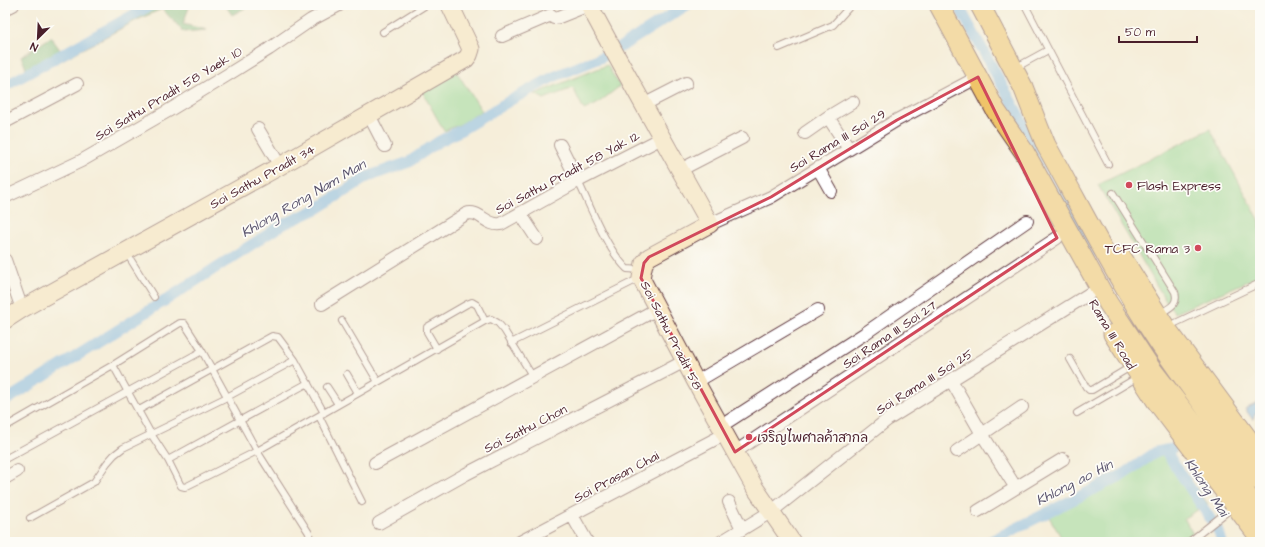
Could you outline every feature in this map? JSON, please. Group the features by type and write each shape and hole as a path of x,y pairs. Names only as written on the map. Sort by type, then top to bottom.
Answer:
{"main road":[{"name":"Rama III Road","path":"938,5 996,111 1017,160 1057,238 1089,294 1136,371 1178,431 1245,514 1260,538"},
{"path":"980,5 1023,87 1046,145 1124,287 1176,368 1260,481"},
{"path":"1023,87 1051,130 1109,235 1162,321 1260,455"},
{"name":"Rama III Road","path":"996,111 1025,153 1108,303 1150,367 1228,468 1245,514"}],"street":[{"path":"5,10 13,5"},
{"name":"Soi Sathu Pradit 58 Yaek 10","path":"5,197 81,162 224,77 269,49 311,20 339,5"},
{"name":"Soi Sathu Pradit 34","path":"5,320 22,309 415,90 466,59 471,49 450,5"},
{"path":"502,36 551,15 554,18 559,17 589,5 710,224"},
{"name":"Soi Rama III Soi 29","path":"710,224 771,197 897,120 978,78"},
{"path":"643,105 686,83"},
{"path":"5,122 77,84"},
{"path":"805,133 853,102"},
{"path":"369,115 385,146"},
{"path":"828,117 849,149"},
{"path":"258,129 280,166"},
{"name":"Soi Sathu Pradit 58 Yak 12","path":"322,304 470,212 475,213 495,225 501,224 578,181 662,138"},
{"path":"680,170 742,138"},
{"path":"560,145 578,181"},
{"path":"818,168 831,191"},
{"path":"520,213 537,239"},
{"name":"Soi Prasan Chai","path":"520,542 572,515 723,430 1027,222"},
{"name":"Soi Sathu Pradit 58","path":"710,224 649,258 644,263 642,274 657,309 755,488 792,542"},
{"name":"Soi Rama III Soi 27","path":"735,452 1057,238"},
{"path":"5,260 22,309"},
{"name":"Soi Rama III Soi 25","path":"720,542 772,511 887,420 1089,294"},
{"path":"375,463 657,309"},
{"path":"696,382 818,310"},
{"name":"Soi Sathu Chon","path":"379,523 466,474 685,361"},
{"path":"951,380 982,434 1016,488"},
{"path":"957,451 1022,407"},
{"path":"978,511 1063,459"},
{"path":"5,478 17,471"},
{"path":"729,502 742,529"},
{"path":"572,515 587,542"}],"lane":[{"path":"383,32 426,5"},
{"path":"779,48 833,26 851,5"},
{"path":"1025,5 1108,164"},
{"path":"1014,68 1048,50"},
{"path":"578,181 606,239 622,264 627,269 642,274"},
{"path":"1113,193 1174,292 1176,298 1174,303 1162,321"},
{"path":"126,252 154,297"},
{"path":"511,343 642,274"},
{"path":"1162,321 1260,283"},
{"path":"437,348 427,332 427,327 467,304 472,302 477,305 485,321"},
{"path":"113,365 151,434 168,460 181,486 185,487 257,451 437,348 491,319 498,323 533,377"},
{"path":"342,321 378,382"},
{"path":"5,427 184,323 202,351 257,451 309,533 310,542"},
{"path":"139,410 272,336 278,337 295,360 308,383 362,502"},
{"path":"5,459 202,351"},
{"path":"1070,359 1089,390 1136,371"},
{"path":"30,518 94,482 114,455 123,448 227,397 295,360"},
{"path":"1077,413 1136,371"},
{"path":"347,374 358,393"},
{"path":"168,460 308,383"},
{"path":"327,387 338,404"},
{"path":"1193,540 1245,514"}],"highlighted area":[{"path":"978,77 1057,238 735,452 641,278 644,263 649,257 771,197 897,120"}],"green space":[{"path":"149,5 190,5 183,24 207,30 184,32 162,9 137,20 30,77 21,57 51,37 61,51"},
{"path":"225,5 251,5 232,15"},
{"path":"607,65 620,86 597,104 584,110 573,88 544,99 535,94"},
{"path":"456,71 482,111 461,124 444,131 422,91"},
{"name":"TCFC Rama 3","path":"1210,129 1260,221 1260,276 1175,313 1167,303 1098,185"},
{"path":"1158,455 1174,457 1208,504 1184,518 1193,534 1181,542 1064,542 1049,517"}],"water":[{"path":"1260,402 1260,412 1255,414 1253,420 1245,409"}],"waterway":[{"path":"5,86 151,5"},
{"name":"Khlong Rong Nam Man","path":"5,401 282,225 317,209 367,177 409,162 438,142 511,100 553,77 600,58 687,5"},
{"path":"958,5 1094,252"},
{"name":"Khlong ao Hin","path":"989,542 1124,474 1156,452 1172,449"},
{"name":"Khlong Mai","path":"1165,450 1219,532 1222,542"}],"place":[{"name":"Flash Express","path":"1129,185"},
{"name":"TCFC Rama 3","path":"1198,248"},
{"name":"เจริญไพศาลค้าสากล","path":"749,437"}]}
